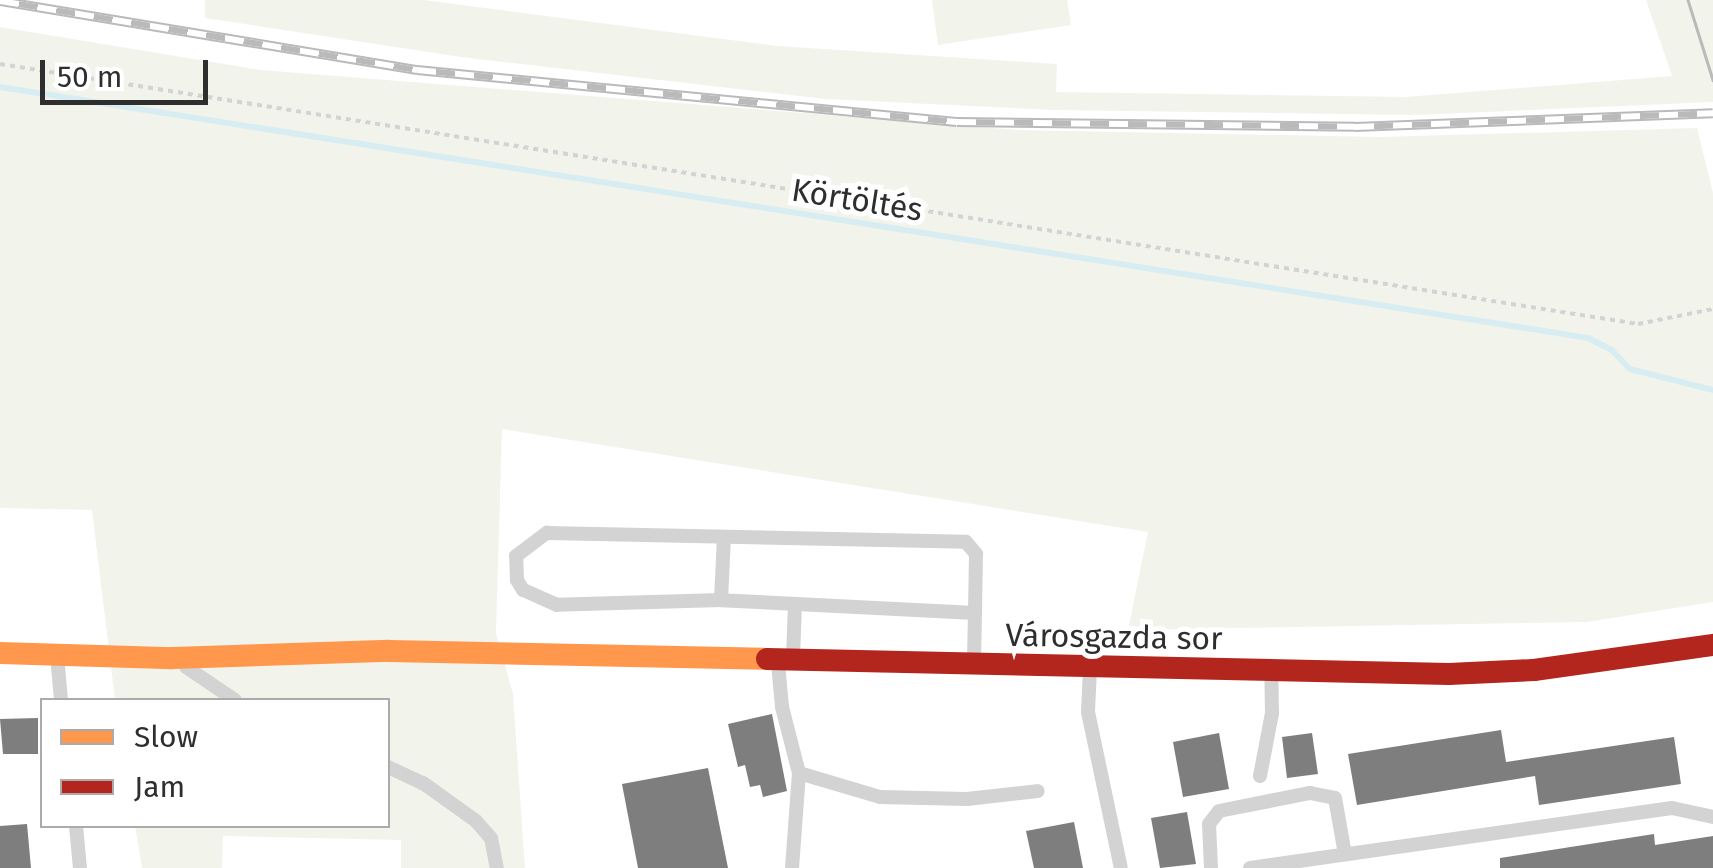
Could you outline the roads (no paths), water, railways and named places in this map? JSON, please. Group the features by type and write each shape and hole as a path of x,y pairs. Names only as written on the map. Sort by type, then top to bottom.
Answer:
{"street":[{"name":"Városgazda sor","path":"0,653 173,658 389,651 786,663 1449,674 1534,670 1713,646"}],"lane":[{"path":"974,666 975,614 976,554 966,542 546,533 516,556 517,580 524,590 557,605 720,600 975,614"},
{"path":"720,600 724,537"},
{"path":"792,868 799,773 784,716 786,663 796,604"},
{"path":"57,655 61,698"},
{"path":"173,658 233,698"},
{"path":"1090,668 1088,712 1120,868"},
{"path":"1260,776 1272,713 1271,673"},
{"path":"390,769 423,783 476,821 491,838 497,868"},
{"path":"799,773 880,796 967,799 1038,790"},
{"path":"1211,868 1209,824 1219,810 1310,794 1336,798 1345,854"},
{"path":"1250,868 1672,808 1713,816"},
{"path":"76,828 80,868"}],"waterway":[{"path":"0,87 1588,338 1612,350 1630,369 1713,390"}],"tram line":[{"path":"1688,0 1713,80"}],"railway":[{"path":"0,1 417,70 957,122 1355,127 1713,113"}]}
